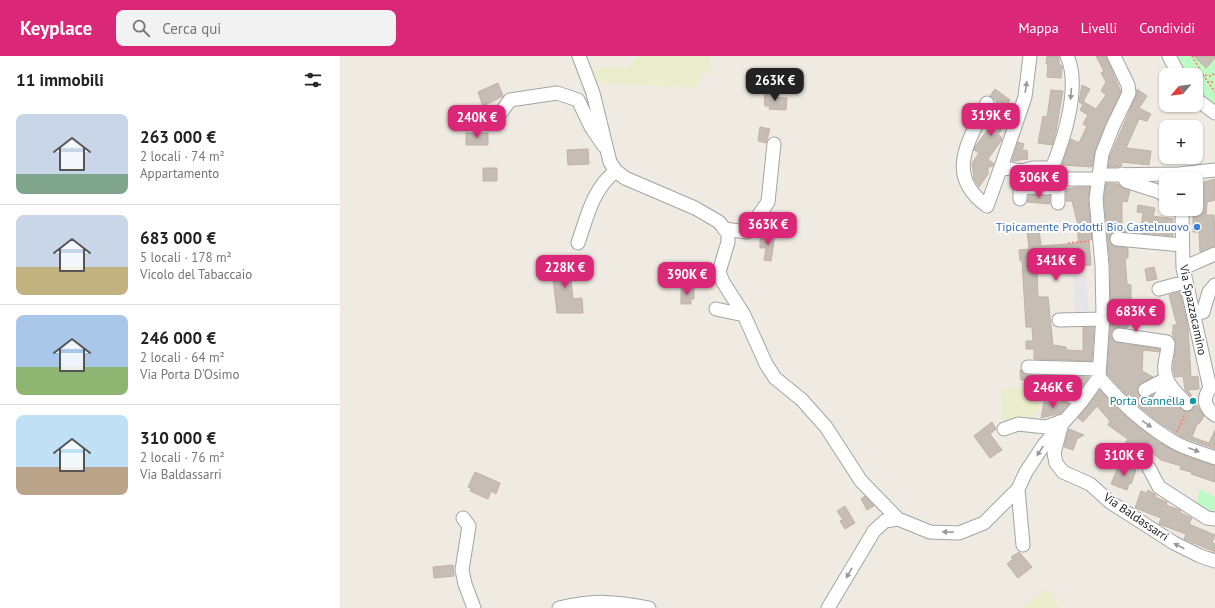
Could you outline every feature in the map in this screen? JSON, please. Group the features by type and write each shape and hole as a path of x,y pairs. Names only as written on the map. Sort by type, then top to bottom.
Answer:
{"street":[{"path":"579,56 593,93 610,162 616,172 625,178 695,208 720,222 728,233 728,242 719,272 723,282 744,315 766,364 775,378 802,400 826,427 868,491 898,518 930,532 959,533 984,523 1018,489 1026,472 1042,446 1082,401 1099,373 1109,335 1103,319 1102,265 1096,215 1099,177 1102,154 1113,126 1129,93 1128,85 1114,56"},
{"path":"987,103 975,128 962,166 966,184 976,198 987,206 1025,97 1030,56"},
{"path":"1020,199 1020,191 1027,187 1048,188 1055,174 1069,116 1072,88 1067,56"},
{"path":"1169,56 1175,68"},
{"path":"494,122 510,100 557,93 578,100 591,128 608,153"},
{"path":"1203,104 1215,113"},
{"path":"724,229 747,232 768,202 774,144"},
{"path":"1001,167 1021,171 1033,168 1055,174 1099,177 1122,174 1179,174 1215,170"},
{"path":"578,243 594,198 607,178 616,172"},
{"path":"1055,174 1058,203"},
{"path":"1122,174 1126,181 1159,192"},
{"name":"Via Spazzacamino","path":"1182,216 1183,268 1213,390"},
{"path":"1117,239 1182,245"},
{"path":"1183,268 1215,254"},
{"path":"1159,289 1186,282"},
{"path":"1194,314 1202,312 1209,292 1215,285"},
{"path":"716,309 744,315"},
{"path":"1059,320 1103,319"},
{"path":"1109,335 1166,342 1168,344 1164,365 1167,382 1187,404"},
{"path":"1028,367 1099,373"},
{"path":"1099,373 1115,397 1132,413 1173,441 1215,458"},
{"path":"1145,390 1167,382"},
{"path":"1159,400 1167,382"},
{"path":"1213,390 1205,401 1207,409 1215,415"},
{"path":"1065,393 1082,401"},
{"path":"1004,429 1018,424 1046,427 1063,421"},
{"name":"Via Baldassarri","path":"1063,421 1054,453 1056,463 1063,472 1090,484 1110,502 1174,543 1200,556 1215,561"},
{"path":"1149,468 1159,487 1201,514 1215,519"},
{"path":"1018,489 1023,546"},
{"path":"463,518 469,526 462,570 465,584 474,608"},
{"path":"828,608 874,531 885,521 898,518"},
{"path":"559,608 585,602 608,601 649,608"}],"path":[{"path":"1192,56 1199,68"},
{"path":"1203,75 1211,76 1215,73"},
{"path":"1203,75 1215,92"},
{"path":"1207,82 1215,82"},
{"path":"1068,243 1099,240"},
{"path":"1173,441 1188,409 1187,404"}],"green space":[{"path":"638,56 710,56 712,73 703,72 694,88 593,82 594,70 601,67 627,67"},
{"path":"1172,56 1215,56 1215,107 1203,98 1203,68 1179,68"},
{"path":"1022,387 1028,398 1040,398 1039,410 1032,413 1032,421 1024,421 1017,415 1012,422 1001,419 1002,389"},
{"path":"1200,489 1215,497 1215,508 1210,517 1195,508"},
{"path":"1045,589 1061,608 1023,607"}],"shaded area":[{"path":"1086,275 1089,314 1075,313 1073,276"}],"building":[{"path":"1047,56 1059,56 1059,64 1062,66 1061,78 1047,77"},
{"path":"1096,56 1106,56 1121,92 1095,151 1092,167 1062,165 1071,139 1079,143 1087,126 1083,124 1088,115 1080,110 1084,102 1096,109 1106,95 1101,91 1106,82 1101,73 1104,71"},
{"path":"1194,56 1215,56 1215,58 1206,68"},
{"path":"498,83 503,96 483,106 478,92"},
{"path":"1082,85 1090,89 1082,104 1079,102"},
{"path":"995,89 1010,100 1005,108 1011,113 1009,120 998,134 1002,138 1001,141 988,159 994,164 993,166 988,167 988,174 979,187 974,179 972,163 979,153 974,150 989,128 985,125 997,102 990,96"},
{"path":"1137,89 1147,96 1139,108 1151,114 1147,121 1139,119 1126,148 1151,151 1149,165 1122,162 1121,166 1108,167 1110,156 1136,96"},
{"path":"1051,90 1063,91 1052,145 1038,143 1043,116 1047,117"},
{"path":"764,93 773,93 773,97 787,98 786,110 769,109 770,106 765,106"},
{"path":"760,127 770,129 766,143 758,141"},
{"path":"466,133 488,133 488,145 466,145"},
{"path":"1018,142 1024,144 1022,151 1027,150 1028,159 1012,161"},
{"path":"588,149 589,164 568,165 567,150"},
{"path":"483,168 497,168 497,181 483,181"},
{"path":"1215,179 1215,200 1207,202 1206,215 1214,215 1215,246 1200,252 1199,232 1193,232 1193,216 1203,216 1204,182"},
{"path":"1106,183 1118,184 1130,191 1127,202 1122,201 1122,228 1127,228 1127,232 1114,232 1109,239 1113,246 1128,248 1128,258 1125,258 1127,284 1131,285 1131,303 1157,305 1155,317 1142,317 1143,313 1130,312 1128,328 1116,328 1111,333 1112,338 1118,343 1160,349 1159,352 1143,350 1142,371 1153,377 1138,385 1138,394 1144,398 1153,395 1152,403 1158,408 1163,407 1170,398 1185,412 1193,409 1195,402 1204,416 1199,424 1197,424 1192,437 1209,443 1215,430 1215,449 1182,437 1158,422 1130,399 1107,374 1111,315 1110,264 1104,199"},
{"path":"1090,187 1088,200 1092,239 1089,240 1091,265 1037,269 1038,297 1048,297 1053,345 1066,347 1067,350 1083,351 1083,327 1094,327 1092,361 1034,359 1034,349 1026,349 1026,341 1033,341 1032,327 1026,327 1022,261 1020,261 1019,250 1029,249 1027,232 1039,230 1041,246 1079,243 1077,230 1079,229 1072,201 1066,201 1066,189"},
{"path":"1029,195 1050,195 1050,204 1027,202"},
{"path":"1138,205 1155,208 1153,216 1173,219 1173,236 1140,233 1143,213 1137,212"},
{"path":"760,235 775,235 771,261 764,260 766,248 760,248"},
{"path":"569,259 573,299 582,298 583,313 557,313 551,261"},
{"path":"1154,267 1157,279 1147,281 1145,269"},
{"path":"681,288 694,288 694,299 691,299 691,304 681,304"},
{"path":"1180,292 1188,327 1191,377 1198,376 1199,389 1188,390 1195,401 1185,390 1183,376 1175,377 1173,369 1176,344 1172,332 1173,325 1177,325 1169,295"},
{"path":"1020,370 1028,375 1089,377 1079,391 1065,384 1054,381 1021,380"},
{"path":"1100,390 1129,419 1159,442 1180,454 1215,466 1215,482 1180,469 1181,466 1161,460 1140,443 1132,454 1122,447 1128,439 1108,425 1110,421 1097,406 1083,422 1078,418"},
{"path":"1061,400 1069,404 1061,413 1041,418 1044,402 1060,403"},
{"path":"992,422 996,429 990,434 1002,450 990,458 974,436"},
{"path":"1069,429 1084,435 1077,439 1073,450 1064,447"},
{"path":"1119,465 1136,470 1127,490 1111,484"},
{"path":"475,472 500,483 496,494 491,491 488,499 470,491 472,489 468,487"},
{"path":"1148,490 1156,495 1155,497 1167,502 1166,505 1180,510 1181,513 1192,518 1189,524 1215,535 1212,543 1215,544 1215,552 1184,539 1186,534 1159,524 1161,518 1135,508 1141,491 1146,493"},
{"path":"865,496 874,506 867,510 861,499"},
{"path":"845,506 855,523 845,529 840,521 843,520 837,511"},
{"path":"1019,552 1032,567 1018,578 1007,564 1013,559 1011,557"},
{"path":"453,565 454,576 434,578 433,567"}],"place":[{"name":"Tipicamente Prodotti Bio Castelnuovo","path":"1197,227"},
{"name":"Porta Cannella","path":"1193,401"}]}
